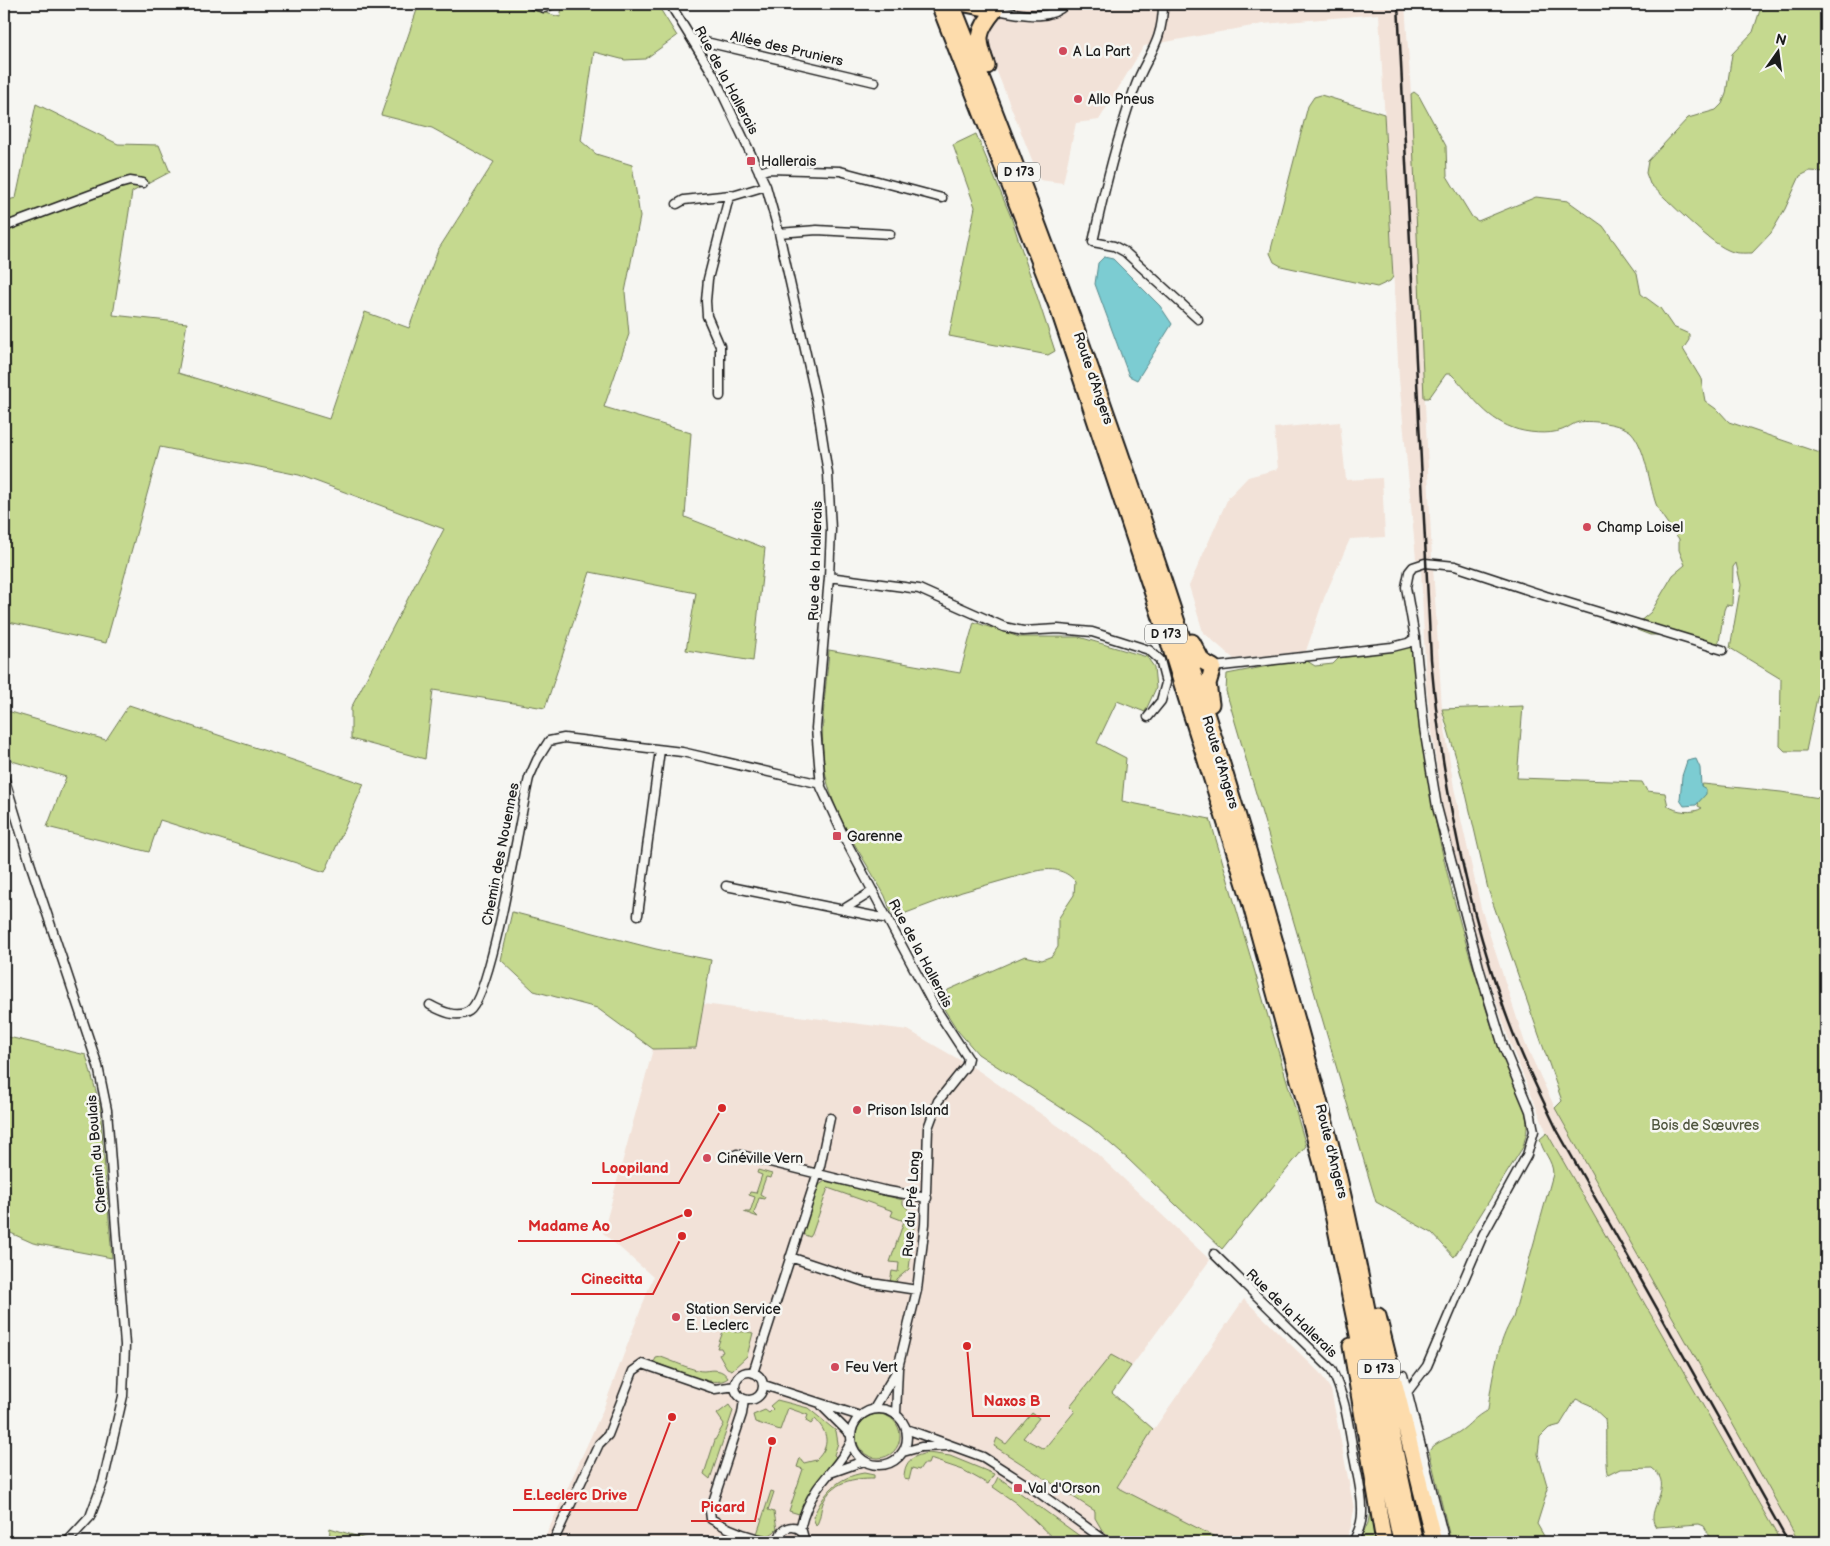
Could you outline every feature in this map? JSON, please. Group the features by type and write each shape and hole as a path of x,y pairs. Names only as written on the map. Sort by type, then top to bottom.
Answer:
{"highway":[{"name":"Route d'Angers","path":"939,4 1060,311 1165,630 1247,891 1311,1118 1347,1280 1401,1542"},
{"name":"Route d'Angers","path":"952,4 1010,149 1082,342 1216,740 1282,967 1344,1196 1415,1542"},
{"path":"966,4 995,10 984,23 979,34 982,53 1007,124 1010,149"},
{"path":"1161,572 1171,582 1195,652 1202,661 1213,667 1208,684 1215,722 1216,740"},
{"path":"1344,1196 1353,1210 1434,1542"},
{"path":"1347,1280 1345,1300 1349,1335 1384,1542"}],"street":[{"path":"530,4 544,8 553,4"},
{"name":"Rue de la Hallerais","path":"670,4 693,39 724,95 766,186 779,233 817,403 826,453 831,513 830,577 816,728 821,784 826,800 934,1006 966,1052"},
{"path":"995,10 1034,15 1048,14 1057,12 1066,4"},
{"path":"1163,4 1160,35 1136,83 1126,113 1102,198 1093,242 1114,246 1125,252 1198,318"},
{"name":"Allée des Pruniers","path":"693,39 875,82"},
{"path":"760,172 769,169 840,171 942,198"},
{"path":"4,227 118,184 130,181 143,183"},
{"path":"677,204 684,200 732,195 766,186"},
{"path":"720,396 720,346 707,316 706,301 708,279 727,204 732,195"},
{"path":"779,233 817,230 890,234"},
{"path":"1408,1391 1427,1366 1483,1235 1527,1155 1534,1131 1530,1111 1503,1046 1480,971 1436,807 1424,728 1415,638 1406,587 1411,569 1425,563 1454,566 1723,650"},
{"path":"830,577 919,590 1004,627 1023,631 1081,630 1149,650 1160,660 1165,676 1165,692 1148,717"},
{"path":"1213,667 1392,647 1408,643 1415,638"},
{"name":"Chemin des Nouennes","path":"430,1005 454,1014 471,1011 476,1003 492,960 529,778 537,760 549,741 564,738 682,752 821,784"},
{"path":"638,916 660,750"},
{"name":"Chemin du Boulais","path":"4,777 31,866 98,1066 107,1110 125,1345 123,1396 103,1482 90,1517 68,1542"},
{"path":"726,886 888,919"},
{"path":"844,909 873,891"},
{"name":"Rue du Pré Long","path":"896,1414 898,1368 916,1290 927,1198 928,1128 938,1101 967,1064 966,1052"},
{"path":"753,1373 817,1175 830,1118"},
{"path":"737,1154 906,1196 927,1198"},
{"name":"Rue de la Hallerais","path":"1214,1254 1332,1369 1348,1414 1361,1494 1360,1528 1354,1542"},
{"path":"790,1257 865,1282 916,1290"},
{"path":"553,1542 600,1444 608,1435 632,1371 643,1364 714,1389 734,1386"},
{"name":"Rue du Pré Long","path":"874,1409 898,1368"},
{"path":"743,1373 753,1373 761,1378 764,1385 758,1398 752,1401 744,1400 738,1395 734,1386 738,1377 743,1373"},
{"path":"1403,1375 1445,1542"},
{"path":"764,1385 860,1416"},
{"path":"744,1400 742,1414 710,1511 711,1519 724,1527 754,1538 779,1542 780,1535 787,1528 794,1527 800,1529 804,1534 805,1542"},
{"path":"819,1403 851,1438 858,1456 864,1461 881,1465 890,1463 903,1452 921,1447 953,1446"},
{"path":"800,1529 803,1516 816,1490 847,1451 852,1427 860,1416 874,1409 882,1409 896,1414 906,1429 906,1445 903,1452"},
{"path":"906,1429 983,1457 1002,1468 1107,1542"},
{"path":"830,1473 864,1461"}],"shaded area":[{"path":"970,4 1405,4 1411,94 1432,559 1416,559 1399,379 1379,14 1263,24 1144,46 1099,120 1076,123 1063,183 1040,180"},
{"path":"1340,422 1346,480 1382,478 1385,537 1350,539 1324,598 1306,651 1234,659 1203,632 1189,586 1228,498 1248,477 1278,469 1274,428"},
{"path":"1433,567 1442,709 1454,788 1481,908 1525,1043 1555,1108 1799,1542 1781,1542 1547,1133 1511,1046 1467,914 1441,800 1426,685 1421,568"},
{"path":"703,1004 908,1030 979,1071 1093,1150 1210,1260 1112,1393 1154,1429 1244,1299 1320,1373 1331,1390 1354,1509 1351,1527 1345,1542 543,1542 602,1412 653,1277 603,1233 653,1049 696,1048"}],"green space":[{"path":"419,4 514,4 560,17 563,4 657,4 677,36 645,59 625,60 594,52 581,141 596,154 632,165 640,217 625,292 629,334 604,407 691,433 685,517 765,548 753,661 686,650 696,593 590,572 545,708 433,690 425,759 351,739 351,708 444,529 299,475 160,447 106,643 4,621 4,201 16,198 36,104 118,144 159,145 170,172 132,192 113,315 187,323 178,373 329,419 365,312 409,328 438,250 494,162 432,128 381,115"},
{"path":"1762,4 1826,4 1826,172 1810,171 1800,176 1785,209 1771,233 1752,253 1740,253 1719,245 1699,230 1650,184 1646,173 1648,161 1688,118 1716,110 1722,104 1726,94 1732,54 1753,32"},
{"path":"1414,92 1419,96 1446,146 1447,176 1472,217 1478,221 1536,197 1568,201 1603,226 1637,273 1641,294 1660,308 1673,327 1689,334 1689,340 1683,349 1701,379 1705,401 1719,411 1729,422 1826,455 1826,685 1818,693 1806,751 1785,751 1780,746 1781,679 1730,648 1741,585 1736,563 1733,567 1732,606 1726,605 1724,610 1719,642 1715,644 1681,635 1650,635 1637,630 1638,623 1651,612 1673,575 1685,565 1679,550 1679,539 1658,509 1644,457 1631,432 1606,423 1591,422 1577,423 1562,430 1551,432 1538,433 1518,430 1494,418 1451,374 1446,374 1429,398 1424,398 1411,94"},
{"path":"1321,95 1384,114 1393,277 1390,281 1377,287 1281,266 1274,262 1270,253 1308,106 1314,97"},
{"path":"976,134 1011,217 1055,351 1048,355 949,336 975,207 953,145"},
{"path":"974,622 1019,637 1079,637 1147,657 1154,667 1156,688 1145,712 1117,701 1097,743 1126,758 1122,801 1210,819 1306,1146 1222,1249 1128,1159 1091,1127 978,1054 958,1031 944,1009 943,1001 948,990 1025,956 1042,960 1052,956 1058,947 1058,919 1074,895 1075,881 1067,874 1057,870 1036,871 962,892 898,916 891,912 885,896 851,839 836,808 826,776 823,745 823,713 829,650 960,673"},
{"path":"1413,646 1426,768 1446,868 1461,927 1497,1043 1524,1107 1527,1130 1523,1147 1454,1257 1432,1233 1376,1202 1226,691 1227,674 1304,659 1315,666 1333,664 1342,655"},
{"path":"129,705 364,784 325,872 160,820 149,852 47,827 66,777 12,761 4,743 4,710 106,740"},
{"name":"Bois de Sœuvres","path":"1523,706 1517,778 1642,782 1647,791 1665,793 1668,806 1685,812 1702,808 1698,806 1701,785 1703,784 1781,792 1826,799 1826,1542 1799,1542 1555,1108 1562,1101 1488,889 1464,785 1442,709"},
{"path":"512,912 656,949 711,960 696,1048 653,1049 597,1008 534,991 501,960"},
{"path":"4,1036 86,1055 100,1106 112,1258 33,1243 4,1230"},
{"path":"1547,1133 1781,1542 1713,1542 1704,1526 1699,1524 1656,1527 1653,1513 1661,1491 1659,1475 1652,1468 1620,1469 1608,1475 1605,1419 1590,1405 1576,1399 1560,1425 1549,1428 1540,1437 1538,1454 1548,1489 1537,1524 1544,1536 1542,1542 1451,1542 1429,1451 1435,1445 1459,1432 1488,1410 1499,1350 1513,1318 1553,1174 1553,1169 1540,1139"},
{"path":"758,1170 772,1174 771,1178 766,1177 760,1194 765,1197 764,1199 759,1198 754,1213 758,1217 744,1212 750,1212 755,1197 749,1195 750,1192 756,1193 762,1175 757,1173"},
{"path":"825,1181 903,1200 903,1204 915,1217 909,1269 897,1279 896,1283 890,1282 892,1271 898,1272 899,1263 890,1262 904,1221 891,1216 893,1211 828,1188 812,1234 810,1237 802,1234 819,1185"},
{"path":"725,1326 735,1332 753,1333 747,1356 732,1370 727,1368 719,1354 723,1352 721,1348 717,1348"},
{"path":"1111,1355 1131,1366 1112,1393 1153,1429 1117,1487 1225,1542 1117,1542 1102,1530 1095,1518 1095,1511 994,1446 997,1438 1006,1444 1032,1413 1039,1418 1023,1438 1044,1449 1075,1411 1070,1406"},
{"path":"661,1357 695,1370 720,1371 728,1378 722,1381 713,1381 692,1377 654,1362 656,1358"},
{"path":"777,1400 808,1408 836,1431 838,1443 834,1455 837,1458 815,1485 799,1514 789,1511 803,1469 797,1467 800,1458 804,1463 816,1460 824,1450 826,1439 823,1429 815,1419 811,1424 806,1421 808,1415 788,1408 780,1430 755,1422 753,1415 765,1410 769,1413 773,1409 770,1406"},
{"path":"729,1405 733,1411 710,1479 704,1474 715,1440 724,1424 717,1414"},
{"path":"878,1414 890,1418 896,1424 900,1436 896,1448 890,1454 878,1458 866,1454 860,1448 856,1436 860,1424 866,1418"},
{"path":"928,1453 950,1456 994,1474 988,1484 963,1470 930,1459 928,1464 923,1464 919,1470 912,1468 909,1480 904,1479 907,1464 913,1458"},
{"path":"864,1473 874,1475 874,1478 844,1482 832,1490 823,1503 816,1526 813,1517 832,1488 846,1478"},
{"path":"998,1477 1088,1542 1057,1542 1016,1503 993,1487"},
{"path":"771,1491 774,1492 768,1510 774,1512 777,1529 766,1536 760,1535 757,1534"},
{"path":"1371,1506 1380,1542 1359,1542 1368,1523"},
{"path":"330,1528 375,1542 329,1542"}],"water":[{"path":"1104,257 1113,259 1160,306 1172,324 1137,380 1129,376 1095,284 1098,263"},
{"path":"1696,759 1700,768 1701,786 1706,789 1706,794 1696,805 1684,806 1680,800 1682,776 1687,761"}],"railway":[{"path":"1398,4 1431,659 1447,788 1475,914 1512,1031 1557,1130 1788,1542"}],"place":[{"name":"A La Part","path":"1063,51"},
{"name":"Allo Pneus","path":"1078,99"},
{"name":"Hallerais","path":"751,161"},
{"name":"Champ Loisel","path":"1587,527"},
{"name":"Garenne","path":"837,836"},
{"name":"Loopiland","path":"722,1108"},
{"name":"Prison Island","path":"857,1110"},
{"name":"Cinéville Vern","path":"707,1158"},
{"name":"Madame Ao","path":"688,1213"},
{"name":"Cinecitta","path":"682,1236"},
{"name":"Station Service E. Leclerc","path":"676,1317"},
{"name":"Naxos B","path":"967,1346"},
{"name":"Feu Vert","path":"835,1367"},
{"name":"E.Leclerc Drive","path":"672,1417"},
{"name":"Picard","path":"772,1441"},
{"name":"Val d'Orson","path":"1018,1488"}]}
